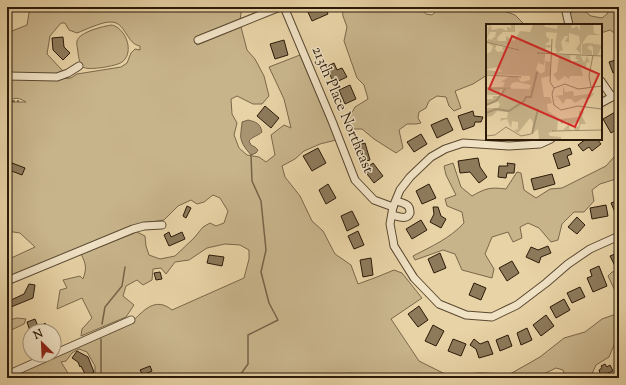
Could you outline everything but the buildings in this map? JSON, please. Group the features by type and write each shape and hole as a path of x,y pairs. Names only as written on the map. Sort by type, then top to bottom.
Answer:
{"street":[{"path":"198,40 280,7"},
{"name":"213th Place Northeast","path":"284,7 355,180 374,200 408,206 409,208 410,212 408,216 404,218 392,215"},
{"path":"565,7 569,24"},
{"path":"7,76 57,77 68,73 79,66"},
{"path":"602,82 612,97"},
{"path":"602,103 619,93"},
{"path":"549,140 540,144 509,146 463,143 445,149 431,157 410,176 400,190 394,204 390,224 394,246 414,278 439,304 466,315 492,317 517,305 568,264 590,249 619,236"},
{"path":"7,281 133,229 144,226 162,225"},
{"path":"62,350 131,320"},
{"path":"7,375 33,363"}],"path":[{"path":"7,102 19,101"}],"shaded area":[{"path":"30,7 242,7 240,20 194,39 197,45 241,27 247,50 255,59 264,76 269,96 262,104 253,104 237,96 231,99 232,114 237,123 234,135 239,148 247,155 259,157 266,162 275,155 271,135 284,125 291,128 284,99 269,67 300,55 336,140 320,144 304,151 295,159 282,166 285,177 300,196 312,221 323,231 335,254 351,265 358,284 394,270 402,273 422,298 391,319 419,361 447,375 480,373 510,374 540,357 564,338 585,332 602,319 619,313 619,339 614,345 609,357 596,365 590,378 566,378 563,370 556,368 544,374 545,378 90,378 95,374 95,366 87,352 79,349 72,353 66,361 62,362 62,354 131,323 150,307 160,304 172,310 244,278 249,259 249,250 240,245 225,244 207,248 189,260 175,262 166,274 161,268 153,269 152,280 143,285 137,280 126,286 123,296 134,305 126,317 81,336 82,329 92,318 82,298 57,309 60,290 67,288 63,280 80,276 83,279 85,266 81,254 137,232 145,236 149,255 160,259 175,256 203,227 210,223 216,226 224,223 228,211 220,198 213,195 204,202 197,204 191,200 178,206 164,220 134,225 7,278 7,260 35,247 20,233 7,231 7,103 26,102 17,98 7,100 7,77 58,79 71,78 77,74 121,67 127,63 131,53 135,49 140,50 140,46 135,44 123,29 115,23 102,23 77,33 69,30 65,23 61,23 50,36 47,54 63,71 56,75 7,73 7,30 12,31 27,25"},
{"path":"342,7 420,7 426,14 432,15 441,7 502,7 504,11 515,15 524,24 486,24 486,76 473,84 455,91 461,108 454,111 449,106 446,97 437,96 429,101 426,108 419,112 418,118 421,123 407,124 399,130 403,148 396,153 374,139 362,129 351,129 348,120 355,107 368,99 364,85 357,78 344,41 347,27 343,16"},
{"path":"607,7 616,7 619,17 619,36 610,30 602,33 602,24 573,24 569,16 573,10 582,9 591,16 602,18 608,13"},
{"path":"112,25 121,31 127,40 128,50 125,59 119,64 109,66 96,68 83,67 78,53 77,42 79,38 92,30"},
{"path":"248,120 257,123 262,132 249,141 251,145 258,150 256,153 251,155 241,138 242,122"},
{"path":"619,155 619,183 616,179 600,184 592,190 594,201 584,212 574,212 562,224 558,240 551,242 539,228 528,223 520,227 522,238 513,242 508,232 492,237 485,254 494,269 492,278 462,270 455,254 443,250 415,260 413,256 446,238 464,223 462,212 447,206 445,199 456,195 446,175 444,166 453,163 461,187 472,196 488,189 506,189 517,172 521,173 524,190 536,198 550,189 562,188 606,166 614,157"},
{"path":"619,271 619,304 617,295 608,276 612,272"},
{"path":"17,318 26,319 22,325 7,332 7,320"},
{"path":"41,363 62,363 71,378 7,378"}],"waterway":[{"path":"238,378 248,364 248,335 278,320 269,303 261,272 266,250 261,201 252,181 251,155"},
{"path":"102,324 105,307 122,286 125,267"},
{"path":"101,339 101,378"},
{"path":"350,373 351,378"}]}
